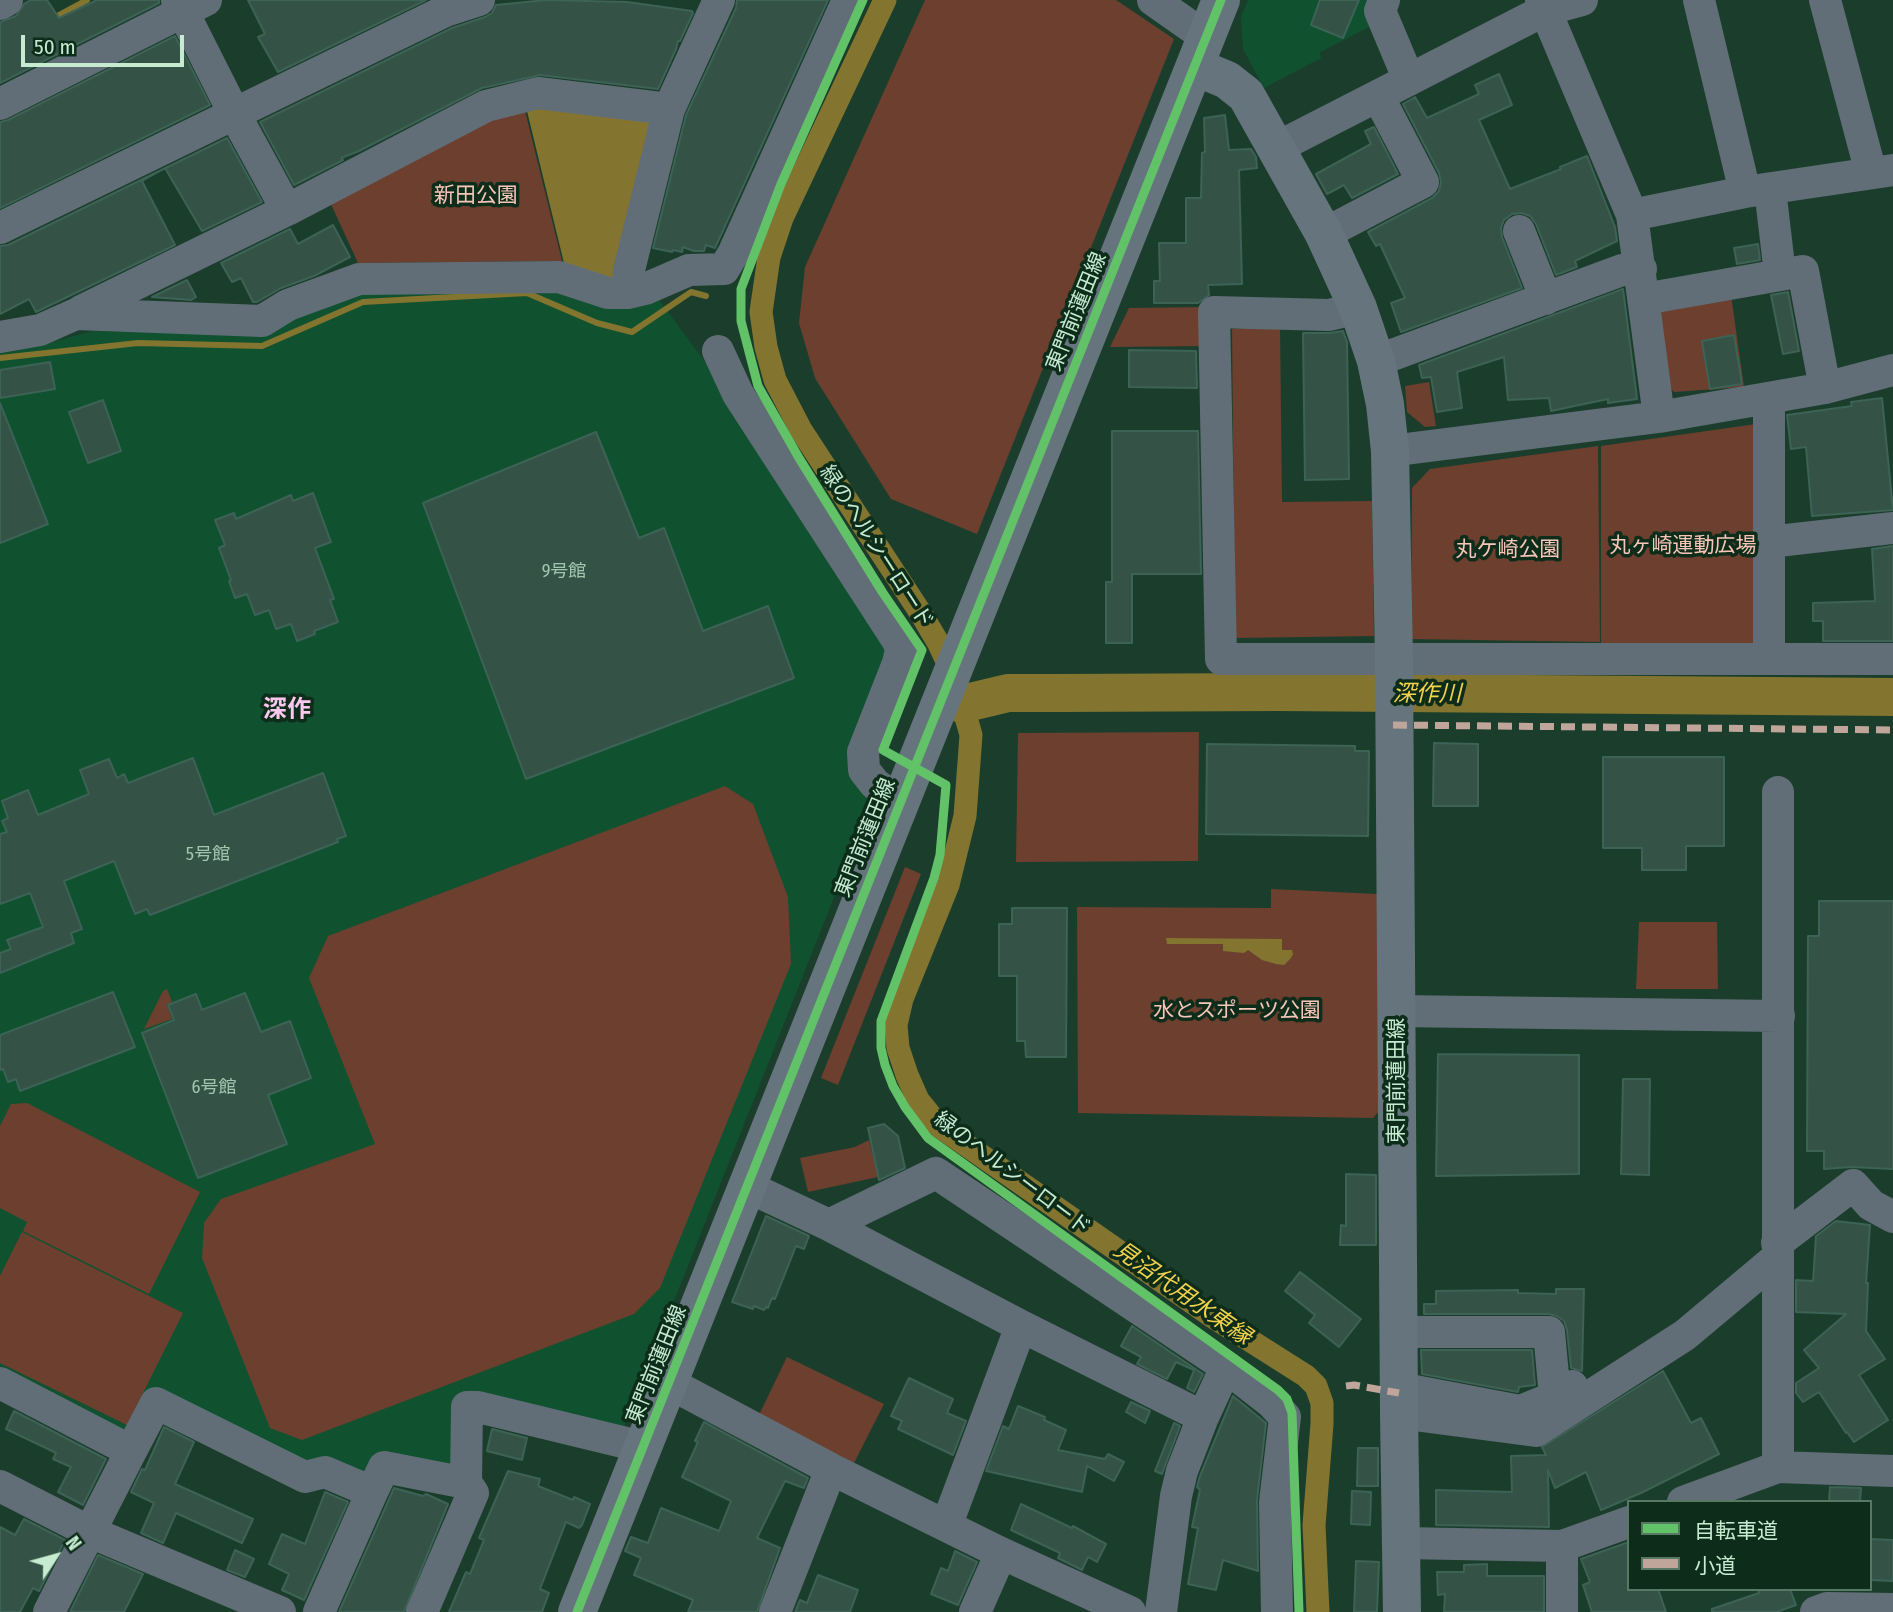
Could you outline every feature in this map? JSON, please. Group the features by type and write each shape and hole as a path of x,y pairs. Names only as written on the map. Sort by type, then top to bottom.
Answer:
{"main road":[{"name":"東門前蓮田線","path":"577,1612 1221,0"},
{"name":"東門前蓮田線","path":"1201,52 1227,80 1242,91 1324,234 1358,308 1376,360 1385,404 1390,451 1394,664 1402,1612"}],"street":[{"path":"0,4 7,0"},
{"path":"0,228 445,11 479,0"},
{"path":"76,314 262,321 288,304 359,279 559,277 608,293 628,293 689,270 724,269 848,0"},
{"path":"1153,0 1201,52"},
{"path":"1384,0 1380,10 1409,80"},
{"path":"1276,148 1409,80 1543,5 1582,0"},
{"path":"1699,0 1758,190 1780,274"},
{"path":"1632,215 1758,190 1882,172 1825,0"},
{"path":"628,293 629,270 670,109 708,2"},
{"path":"0,104 189,4 234,113 287,210"},
{"path":"1543,5 1632,215 1660,417"},
{"path":"0,337 40,330 76,314 287,210 486,106 538,93 670,109"},
{"path":"1324,234 1423,182 1378,96"},
{"path":"1519,231 1546,299"},
{"path":"1376,360 1622,270 1642,284 1803,271 1825,387"},
{"path":"1358,308 1329,315 1214,312 1221,659 1394,664 1893,659"},
{"path":"718,351 738,394 898,641 901,650 898,663 863,752 864,770 874,783 900,802"},
{"path":"1390,451 1660,417 1825,387 1893,370"},
{"path":"1769,398 1769,659"},
{"path":"1769,542 1893,528"},
{"path":"1778,792 1778,1467"},
{"path":"1396,1011 1779,1016"},
{"path":"830,1225 936,1173 1226,1367 1271,1402 1284,1417 1275,1502 1277,1612"},
{"path":"1399,1401 1536,1431 1685,1335 1853,1185 1871,1205 1893,1217"},
{"path":"748,1187 830,1225 1021,1326 1203,1417"},
{"path":"947,1524 1021,1326"},
{"path":"1399,1332 1549,1332 1555,1397"},
{"path":"1161,1612 1182,1471 1226,1367"},
{"path":"1399,1401 1520,1411 1555,1397 1584,1377"},
{"path":"0,1383 131,1451"},
{"path":"669,1383 831,1469 1001,1553 1130,1612"},
{"path":"49,1612 156,1403 304,1477 326,1472 372,1492"},
{"path":"422,1612 473,1493 466,1483 467,1407 478,1407 643,1447"},
{"path":"319,1612 384,1466 466,1483"},
{"path":"1688,1500 1778,1467 1893,1471"},
{"path":"775,1612 831,1469"},
{"path":"0,1486 90,1532 280,1612"},
{"path":"1402,1543 1562,1546 1627,1523"},
{"path":"1562,1546 1562,1612"},
{"path":"975,1612 1001,1553"},
{"path":"1816,1612 1827,1608 1876,1610"}],"shaded area":[{"path":"1248,0 1375,0 1375,24 1320,52 1321,58 1264,88 1243,49 1241,17"},
{"path":"569,104 659,122 622,271 610,280 564,263 527,111"},
{"path":"558,285 656,296 717,378 888,651 873,799 622,1432 485,1398 457,1463 450,1469 375,1454 368,1470 360,1473 311,1467 150,1388 128,1436 0,1373 0,351 43,345 92,331 255,334 354,291"},
{"path":"1166,938 1282,939 1282,950 1292,950 1293,954 1284,965 1276,964 1262,960 1248,950 1244,953 1223,951 1223,944 1167,944"}],"green space":[{"path":"925,0 1116,0 1174,39 977,534 891,499 815,378 799,323 805,267"},
{"name":"新田公園","path":"525,111 562,261 358,263 330,202 471,126"},
{"path":"1731,295 1744,387 1674,392 1665,382 1658,312"},
{"path":"1208,307 1208,346 1110,347 1129,308"},
{"path":"1280,325 1282,502 1372,501 1374,636 1235,638 1232,329"},
{"path":"1429,382 1436,426 1425,427 1407,412 1405,386"},
{"name":"丸ヶ崎運動広場","path":"1756,424 1765,646 1601,650 1601,446"},
{"name":"丸ケ崎公園","path":"1598,446 1600,642 1411,639 1412,488 1430,469"},
{"path":"1199,732 1198,861 1016,862 1018,733"},
{"path":"725,786 753,804 788,897 791,964 660,1288 634,1314 302,1440 270,1428 202,1258 204,1223 221,1199 375,1144 309,978 328,936"},
{"path":"905,867 921,874 838,1085 821,1078"},
{"name":"水とスポーツ公園","path":"1271,889 1377,894 1380,1110 1373,1118 1078,1113 1077,907 1271,908"},
{"path":"1639,922 1717,922 1718,989 1636,989"},
{"path":"167,989 172,1002 167,1005 172,1019 144,1029 163,991"},
{"path":"27,1103 200,1192 149,1294 23,1231 27,1222 0,1208 0,1126 11,1104"},
{"path":"869,1140 878,1177 808,1192 800,1158 855,1147"},
{"path":"22,1232 183,1313 127,1425 0,1363 0,1276"},
{"path":"787,1357 884,1404 854,1463 759,1415"}],"building":[{"path":"31,0 47,0 59,18 97,0 159,0 159,3 0,83 0,22 16,16 24,4"},
{"path":"248,0 426,0 278,72 258,37 265,34"},
{"path":"546,0 627,2 693,13 658,89 540,75 482,88 341,158 343,160 294,185 260,122 452,28 485,17 492,13 496,5"},
{"path":"737,0 828,0 715,248 706,245 704,251 694,251 683,247 682,252 672,252 653,248 686,115 736,8"},
{"path":"1320,0 1359,0 1343,38 1311,25"},
{"path":"175,36 210,105 0,208 0,122"},
{"path":"1499,74 1512,105 1479,120 1510,189 1587,156 1615,227 1617,241 1575,261 1577,267 1556,275 1536,224 1530,216 1512,214 1504,220 1502,237 1522,288 1401,332 1391,303 1405,298 1380,244 1376,246 1368,232 1432,198 1439,191 1441,182 1439,173 1403,104 1415,97 1427,118 1479,94 1475,85"},
{"path":"1225,115 1229,150 1251,149 1256,157 1257,168 1239,170 1242,284 1208,285 1209,295 1198,303 1154,303 1154,281 1160,281 1159,243 1186,243 1186,198 1201,198 1202,153 1205,152 1204,118"},
{"path":"1374,127 1398,174 1352,198 1344,185 1327,194 1316,174 1371,144 1365,131"},
{"path":"227,138 262,202 202,231 165,168"},
{"path":"161,170 142,181 175,245 36,312 29,299 0,314 0,246 8,245"},
{"path":"333,225 350,257 314,276 281,288 257,302 253,302 241,278 232,282 221,263 290,229 298,244"},
{"path":"1758,244 1760,260 1737,264 1734,248"},
{"path":"187,280 196,297 191,300 152,297"},
{"path":"1623,289 1637,399 1608,403 1608,399 1551,411 1549,398 1508,400 1504,357 1457,372 1462,408 1437,412 1431,377 1422,378 1419,365"},
{"path":"1788,292 1799,351 1783,354 1771,295"},
{"path":"1343,331 1347,342 1349,479 1305,480 1303,333"},
{"path":"1734,335 1742,384 1710,389 1702,341"},
{"path":"1129,350 1196,351 1197,388 1129,387"},
{"path":"50,362 55,389 0,398 0,370"},
{"path":"1882,398 1893,510 1812,516 1806,447 1791,449 1787,415 1852,406 1851,402"},
{"path":"103,400 121,451 88,463 69,412"},
{"path":"0,403 48,524 0,543"},
{"path":"1112,431 1198,431 1201,574 1132,574 1132,643 1106,643 1106,582 1112,582"},
{"path":"596,432 639,538 664,528 703,631 768,606 794,678 526,779 423,503"},
{"path":"313,493 331,542 315,548 334,599 330,600 338,622 297,641 291,624 276,629 269,610 255,615 247,594 235,598 219,548 225,545 215,520 234,513 236,519 291,495 293,501"},
{"path":"1893,546 1893,641 1823,641 1823,621 1813,621 1813,603 1875,601 1872,549"},
{"path":"1434,743 1478,744 1478,806 1433,806"},
{"path":"1207,744 1355,746 1355,751 1369,751 1368,836 1206,834"},
{"path":"1603,757 1724,757 1724,846 1686,846 1686,870 1642,870 1642,848 1603,848"},
{"path":"193,758 214,815 323,773 346,836 337,839 338,842 150,915 147,909 135,914 114,861 64,881 82,929 71,933 74,943 0,973 0,953 11,949 7,940 43,927 30,893 0,904 0,834 7,832 2,821 8,818 2,801 28,790 38,815 89,794 80,770 109,759 117,778 124,774 128,783"},
{"path":"1819,901 1893,901 1893,1169 1824,1169 1824,1151 1807,1151 1808,936 1819,936"},
{"path":"1012,908 1067,908 1066,1057 1026,1057 1025,1041 1017,1041 1017,976 999,976 999,924 1012,924"},
{"path":"113,992 135,1047 20,1091 16,1079 8,1082 3,1069 0,1070 0,1035"},
{"path":"245,993 261,1032 290,1021 311,1078 268,1095 287,1144 198,1178 142,1033 174,1020 168,1005 196,994 202,1010"},
{"path":"1438,1054 1579,1055 1579,1174 1436,1176"},
{"path":"1623,1079 1650,1079 1649,1175 1621,1174"},
{"path":"884,1124 898,1136 905,1168 879,1180 868,1128"},
{"path":"1346,1174 1376,1175 1376,1245 1340,1245 1341,1225 1346,1226"},
{"path":"766,1216 809,1236 804,1249 796,1246 775,1299 772,1298 768,1308 764,1310 732,1302"},
{"path":"1836,1221 1870,1225 1866,1331 1885,1359 1859,1375 1888,1420 1854,1442 1819,1392 1803,1402 1796,1393 1796,1383 1819,1368 1804,1350 1846,1314 1796,1312 1796,1280 1813,1281 1816,1236"},
{"path":"1300,1272 1361,1319 1339,1347 1309,1323 1315,1315 1285,1291"},
{"path":"1556,1289 1584,1289 1582,1371 1571,1368 1567,1330 1564,1321 1557,1316 1424,1314 1424,1304 1436,1304 1436,1291 1518,1290 1518,1293 1556,1294"},
{"path":"1132,1326 1203,1374 1194,1392 1187,1388 1194,1370 1176,1362 1167,1379 1137,1364 1141,1357 1121,1346"},
{"path":"1421,1350 1532,1350 1535,1385 1519,1387 1518,1392 1422,1374"},
{"path":"1663,1371 1691,1423 1701,1418 1719,1454 1601,1510 1586,1472 1555,1488 1548,1470 1549,1527 1436,1525 1436,1490 1512,1492 1511,1456 1546,1455 1542,1447"},
{"path":"909,1378 953,1399 947,1413 966,1421 953,1455 898,1429 902,1421 891,1416"},
{"path":"1233,1396 1266,1423 1257,1500 1258,1571 1223,1560 1216,1590 1188,1584 1198,1528 1192,1527 1200,1490 1197,1487 1200,1476"},
{"path":"1131,1402 1150,1411 1145,1423 1126,1412"},
{"path":"1018,1406 1045,1417 1044,1420 1066,1430 1058,1450 1105,1459 1108,1454 1124,1462 1114,1481 1087,1466 1082,1492 986,1471 1003,1426 1009,1429"},
{"path":"14,1411 106,1459 83,1505 58,1492 71,1467 53,1459 56,1453 6,1429"},
{"path":"704,1422 808,1478 804,1488 785,1481 757,1538 780,1548 757,1612 688,1612 693,1600 634,1575 641,1558 625,1551 631,1537 648,1543 661,1508 719,1531 731,1501 682,1477"},
{"path":"1174,1423 1180,1426 1162,1474 1155,1471"},
{"path":"164,1427 194,1442 175,1484 253,1519 242,1543 176,1513 163,1543 141,1533 154,1503 131,1492 142,1469 145,1470"},
{"path":"492,1429 527,1438 522,1460 487,1451"},
{"path":"1358,1448 1378,1448 1378,1486 1357,1486"},
{"path":"508,1471 540,1479 538,1486 590,1504 582,1525 579,1528 566,1522 540,1589 549,1593 542,1612 449,1612 466,1572 470,1574 484,1540 479,1538"},
{"path":"1830,1487 1861,1488 1860,1500 1829,1500"},
{"path":"394,1488 423,1496 426,1494 448,1504 404,1612 339,1612"},
{"path":"1352,1491 1371,1492 1370,1525 1351,1524"},
{"path":"325,1492 348,1502 304,1600 282,1590 289,1574 269,1564 282,1534 305,1544"},
{"path":"1021,1504 1072,1528 1073,1526 1106,1544 1097,1562 1088,1557 1082,1570 1058,1558 1060,1553 1011,1530"},
{"path":"24,1519 65,1540 39,1591 33,1588 20,1612 0,1612 0,1527 15,1535"},
{"path":"1872,1539 1893,1540 1893,1581 1872,1580"},
{"path":"1627,1543 1627,1591 1659,1591 1666,1612 1592,1612 1583,1585 1590,1582 1581,1559"},
{"path":"235,1550 254,1559 245,1577 227,1570"},
{"path":"955,1551 977,1562 958,1605 931,1594 941,1568 948,1571"},
{"path":"98,1555 143,1574 124,1612 70,1612"},
{"path":"1356,1561 1379,1562 1377,1612 1354,1612"},
{"path":"1487,1564 1487,1576 1544,1576 1544,1612 1444,1612 1445,1594 1438,1595 1437,1572 1464,1572 1464,1565"},
{"path":"818,1575 858,1590 850,1612 795,1612 800,1600 807,1603"},
{"path":"1791,1591 1796,1605 1777,1612 1712,1612 1712,1609 1759,1593"}],"waterway":[{"path":"52,19 87,0"},
{"name":"見沼代用水東縁","path":"885,0 782,218 769,257 761,312 766,347 775,380 801,430 939,644 955,678 971,735 965,816 948,885 902,999 896,1025 898,1048 918,1100 939,1126 1213,1317 1306,1376 1316,1386 1322,1403 1314,1525 1318,1612"},
{"path":"0,358 138,343 262,346 363,302 527,293 597,323 632,332 691,292 706,296"},
{"name":"深作川","path":"962,704 1008,693 1279,692 1893,697"}],"marked path":[{"path":"1393,725 1893,730"},
{"path":"1346,1386 1399,1393"}],"cycle path":[{"name":"緑のヘルシーロード","path":"863,0 781,184 741,289 741,321 758,386 799,458 922,650 883,750 946,785 940,855 881,1021 881,1048 885,1065 905,1107 928,1138 1287,1399 1292,1413 1299,1612"},
{"path":"577,1612 1221,0"}],"district":[{"name":"深作","path":"287,710"}]}
